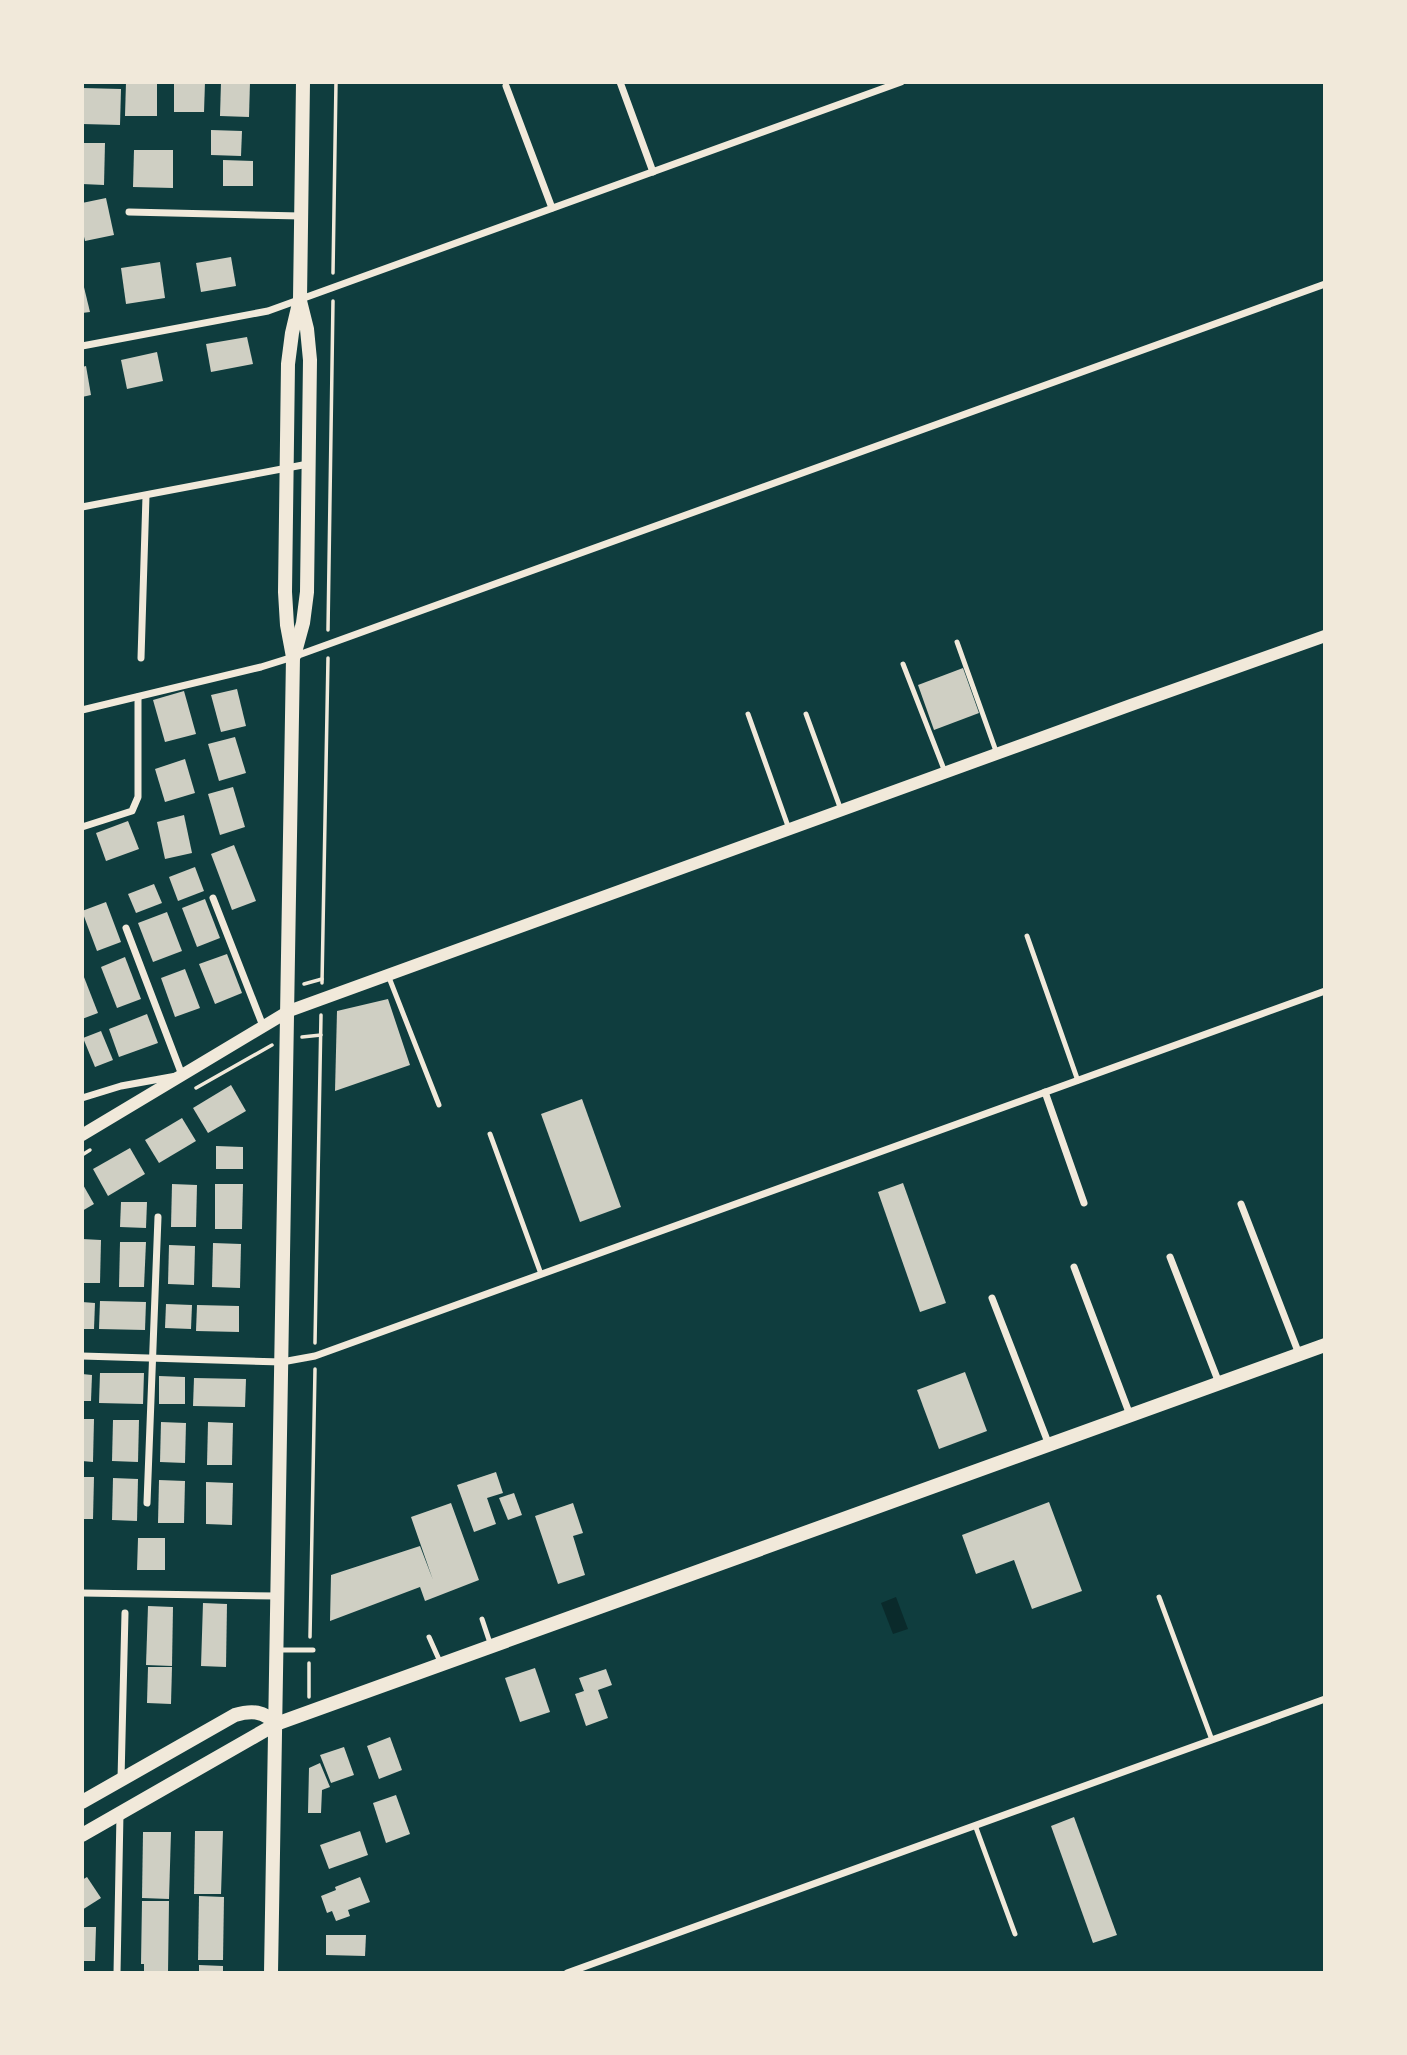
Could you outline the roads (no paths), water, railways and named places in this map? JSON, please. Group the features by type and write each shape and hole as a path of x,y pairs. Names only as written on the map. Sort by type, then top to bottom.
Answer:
{"main road":[{"path":"271,1973 293,657 286,608 287,468 289,356 300,299 303,82"},
{"path":"293,657 306,608 309,464 310,360 300,299"},
{"path":"82,1835 276,1724 1325,1345"},
{"path":"82,1802 235,1715 259,1713 268,1716 276,1724"}],"street":[{"path":"620,82 653,172"},
{"path":"82,345 268,311 901,82"},
{"path":"506,86 552,208"},
{"path":"129,212 301,216"},
{"path":"82,710 293,657 1325,284"},
{"path":"82,507 309,464"},
{"path":"141,658 146,496"},
{"path":"82,1135 289,1012 1325,636"},
{"path":"82,827 132,811 138,797 138,697"},
{"path":"214,898 263,1026"},
{"path":"126,928 182,1075"},
{"path":"82,1356 282,1362 315,1356 1325,991"},
{"path":"82,1087 84,1097 121,1086 182,1075"},
{"path":"1045,1092 1084,1203"},
{"path":"1241,1203 1299,1354"},
{"path":"147,1503 158,1217"},
{"path":"1170,1257 1219,1383"},
{"path":"1074,1267 1130,1415"},
{"path":"992,1298 1049,1445"},
{"path":"82,1592 278,1596"},
{"path":"121,1780 125,1613"},
{"path":"567,1973 1325,1699"},
{"path":"117,1973 120,1813"}],"lane":[{"path":"957,642 997,754"},
{"path":"903,664 945,772"},
{"path":"748,713 789,829"},
{"path":"806,714 841,810"},
{"path":"1027,936 1078,1081"},
{"path":"388,975 439,1105"},
{"path":"490,1134 541,1274"},
{"path":"1159,1597 1212,1740"},
{"path":"482,1619 491,1646"},
{"path":"429,1637 441,1664"},
{"path":"277,1650 311,1650"},
{"path":"975,1825 1015,1934"}],"water":[{"path":"896,1597 908,1629 893,1634 881,1603"}]}
